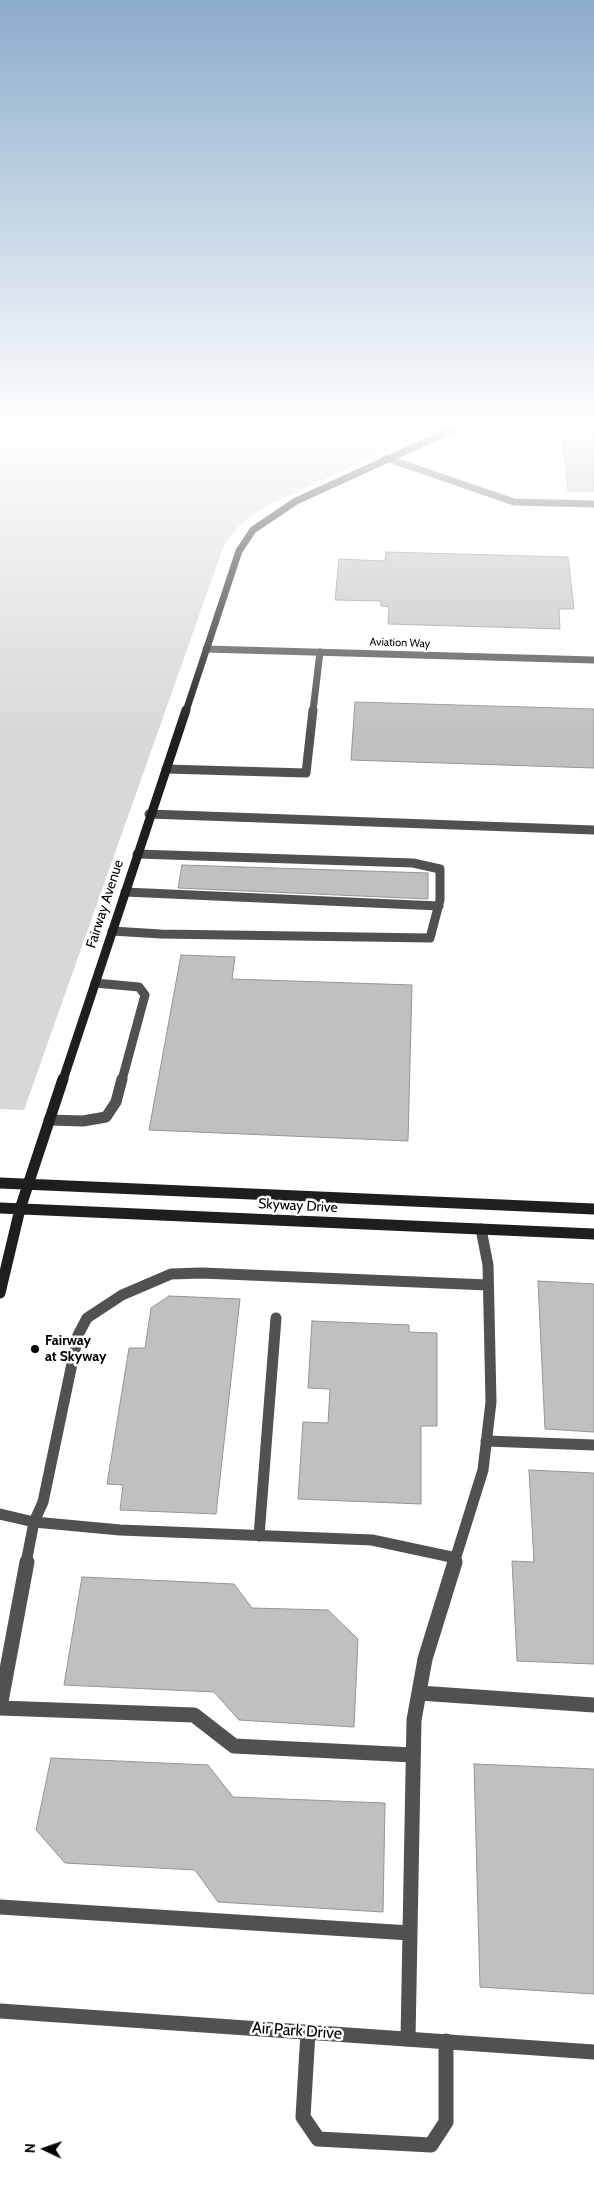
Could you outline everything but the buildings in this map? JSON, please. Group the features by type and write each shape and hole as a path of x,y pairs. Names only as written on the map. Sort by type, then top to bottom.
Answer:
{"street":[{"name":"Fairway Avenue","path":"0,1293 20,1209 150,814 239,551 253,530"},
{"name":"Aviation Way","path":"206,649 594,660"},
{"path":"166,769 306,773 320,652"},
{"path":"150,814 594,830"},
{"path":"112,931 162,934 430,938 439,906 440,869 413,863 138,854"},
{"path":"125,892 244,899 439,906"},
{"path":"49,1120 83,1121 106,1117 116,1102 144,995 139,987 95,982"},
{"name":"Skyway Drive","path":"0,1183 594,1209"},
{"name":"Skyway Drive","path":"0,1208 594,1234"},
{"path":"408,2039 414,1720 425,1659 483,1470 491,1402 488,1285 482,1229"},
{"path":"413,1755 234,1746 194,1715 0,1707 34,1522 43,1502 78,1336 87,1318 122,1295 171,1274 202,1273 488,1285"},
{"path":"259,1536 276,1318"},
{"path":"486,1442 594,1445"},
{"path":"0,1514 34,1522 120,1530 372,1540 456,1558"},
{"path":"419,1693 594,1705"},
{"path":"0,1908 410,1934"},
{"name":"Air Park Drive","path":"0,2011 594,2052"},
{"path":"308,2032 302,2118 318,2139 431,2145 446,2122 446,2042"}],"shaded area":[{"path":"0,530 235,530 223,548 24,1110 0,1109"}],"place":[{"name":"Fairway at Skyway","path":"35,1349"}]}
